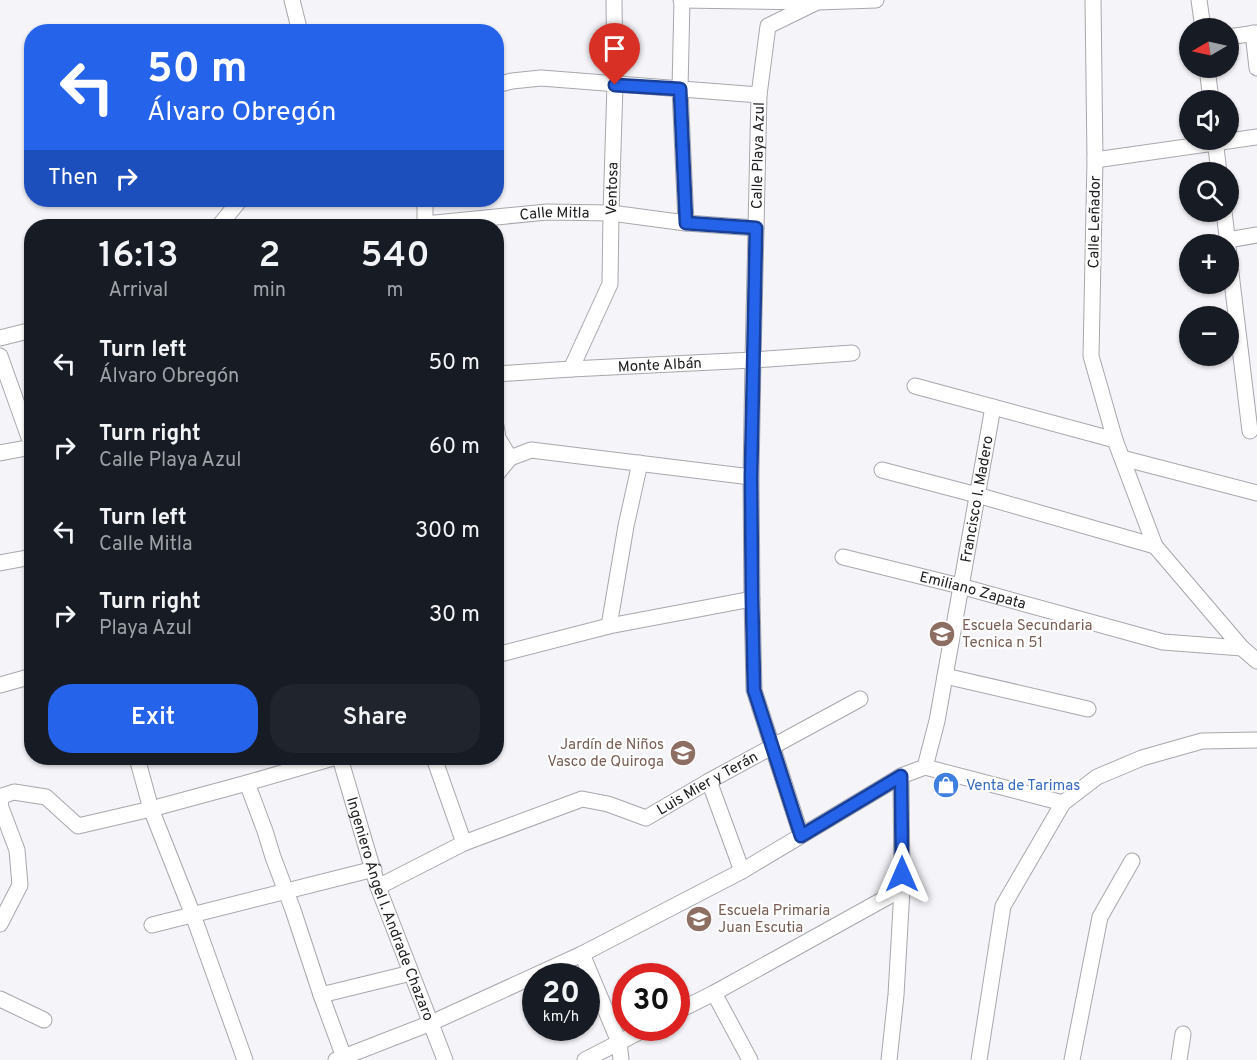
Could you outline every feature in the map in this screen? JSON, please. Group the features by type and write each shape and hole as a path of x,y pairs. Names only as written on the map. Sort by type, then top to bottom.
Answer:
{"street":[{"path":"292,0 298,24"},
{"name":"Ventosa","path":"571,369 610,284 615,85 614,0"},
{"path":"686,223 680,89 682,0 876,0"},
{"name":"Calle Leñador","path":"1093,0 1095,160 1091,356 1115,440 1155,546"},
{"path":"1199,0 1202,18"},
{"name":"Calle Playa Azul","path":"801,836 754,690 751,477 753,360 759,95 768,26 817,1"},
{"path":"1239,35 1255,33 1257,68"},
{"path":"504,83 541,78 759,95"},
{"path":"1239,139 1257,137"},
{"path":"1095,160 1179,147"},
{"path":"225,219 234,207"},
{"name":"Calle Mitla","path":"481,219 547,212 611,213 686,223 756,228"},
{"path":"1239,241 1257,235"},
{"path":"1234,294 1250,431"},
{"path":"0,338 24,332"},
{"name":"Monte Albán","path":"504,373 852,353"},
{"path":"0,356 24,424"},
{"path":"915,386 1115,440"},
{"name":"Francisco I. Madero","path":"926,767 937,721 993,407"},
{"path":"0,453 24,448"},
{"path":"504,448 510,458"},
{"path":"504,465 510,458 531,450 751,477"},
{"path":"1122,458 1257,493"},
{"path":"609,626 626,526 640,462"},
{"path":"882,470 1155,546 1242,648 1257,661"},
{"name":"Emiliano Zapata","path":"843,557 960,586 1163,642 1242,648"},
{"path":"0,563 24,558"},
{"path":"504,653 609,626 752,598"},
{"path":"945,676 1088,710"},
{"path":"0,685 24,678"},
{"name":"Luis Mier y Terán","path":"464,843 582,799 608,804 646,818 860,699"},
{"path":"979,1060 1003,906 1063,803 1097,777 1142,758 1202,741 1257,740"},
{"path":"139,765 151,809 193,915 244,1060"},
{"path":"0,924 20,885 17,850 0,805 2,796 14,792 46,797 78,826 151,809 309,765"},
{"name":"Ingeniero Ángel l. Andrade Chazaro","path":"342,765 378,887 445,1060"},
{"path":"378,887 464,843 436,765"},
{"path":"247,783 293,910 341,1059 431,1023 582,954 742,871 901,776 926,767 1063,803"},
{"path":"889,1060 896,995 902,888 901,776"},
{"path":"710,781 742,871"},
{"path":"1072,1060 1100,917 1132,861"},
{"path":"152,925 374,869"},
{"path":"690,1005 902,888"},
{"path":"582,954 619,1042 621,1060"},
{"path":"321,995 411,973"},
{"path":"714,993 750,1060"},
{"path":"0,999 44,1020"},
{"path":"1179,1060 1183,1034"},
{"path":"585,1060 619,1042"}],"place":[{"name":"Escuela Secundaria Tecnica n 51","path":"942,634"},
{"name":"Jardín de Niños Vasco de Quiroga","path":"683,753"},
{"name":"Venta de Tarimas","path":"946,785"},
{"name":"Escuela Primaria Juan Escutia","path":"699,919"}],"route":[{"path":"615,85 680,89 686,223 756,228 751,477 754,690 801,836 901,776 902,874"}]}
